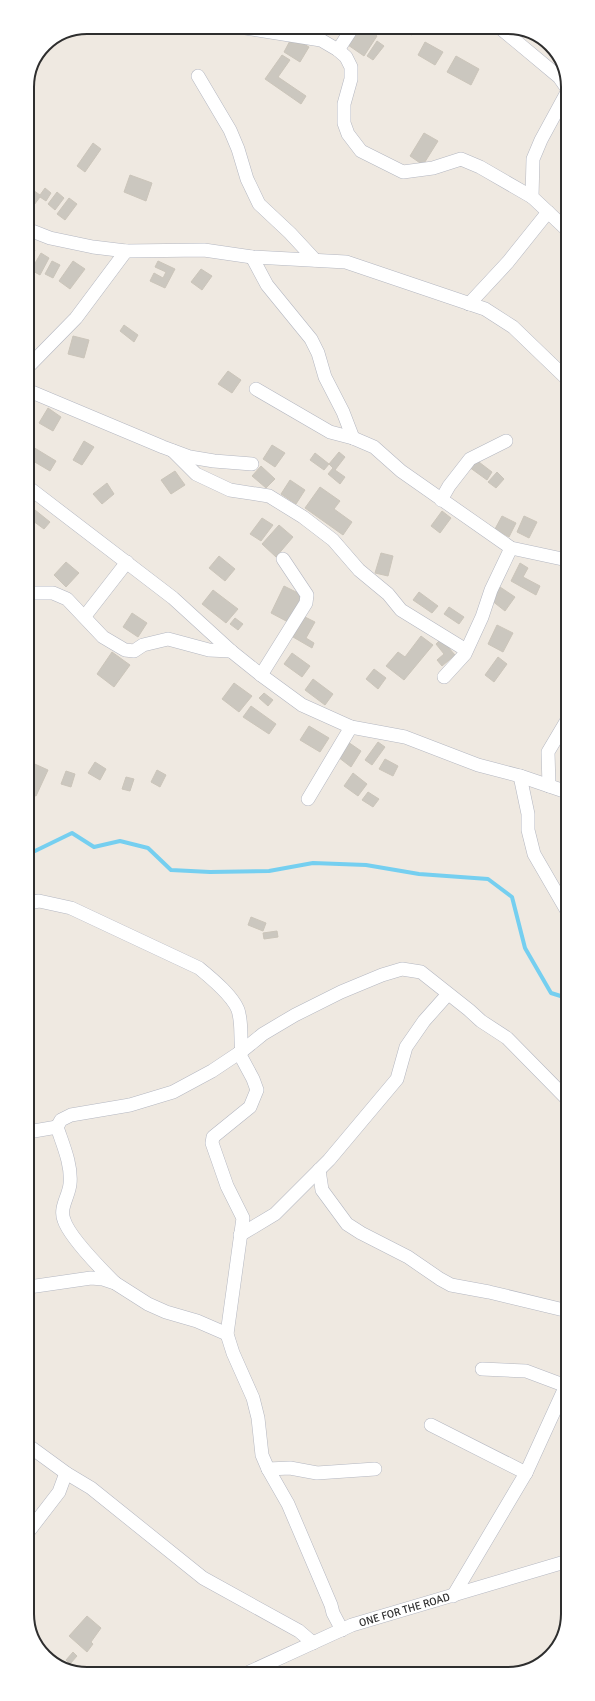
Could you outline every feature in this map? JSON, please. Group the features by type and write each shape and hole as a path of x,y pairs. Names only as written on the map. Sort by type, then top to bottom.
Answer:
{"street":[{"path":"283,34 321,40 338,50 346,57 351,67 351,79 344,104 344,123 348,134 361,151 403,172 433,168 461,159 480,167 532,197 561,224"},
{"path":"338,50 348,34"},
{"path":"506,34 561,81"},
{"path":"198,76 230,130 238,149 246,179 259,204 290,233 315,260"},
{"path":"532,197 533,159 541,140 561,103"},
{"path":"469,304 508,262 548,212"},
{"path":"34,232 50,238 92,247 126,251 204,250 252,257 346,262 485,309 514,327 561,373"},
{"path":"34,362 76,318 126,251"},
{"path":"252,257 267,286 311,339 318,353 325,376 343,412 353,438"},
{"path":"256,389 330,432 353,438 374,448 401,471 511,548 561,559"},
{"path":"34,393 173,451 196,458 252,464"},
{"path":"441,500 449,486 470,459 506,441"},
{"path":"173,451 196,474 230,490 269,496 303,517 333,540 358,570 388,594 401,610 466,650"},
{"path":"34,492 173,598 231,651 260,675 302,705 351,727 405,737 478,765 520,776 561,790"},
{"path":"444,677 465,654 482,617 491,590 511,548"},
{"path":"260,675 306,603 307,594 283,559"},
{"path":"85,616 127,562"},
{"path":"34,593 53,593 67,599 85,616 103,637 126,650 134,651 143,645 168,639 209,650 231,651"},
{"path":"308,799 351,727"},
{"path":"549,786 548,752 561,730"},
{"path":"520,776 528,814 528,830 534,854 561,901"},
{"path":"34,902 40,901 71,908 199,968 217,982 239,1013 240,1052 257,1090 250,1107 213,1137 212,1143 227,1186 243,1218 227,1334 233,1353 252,1398 258,1418 262,1455 268,1469 288,1504 331,1605 333,1613 342,1630"},
{"path":"114,1283 71,1233 64,1220 63,1211 70,1184 68,1162 57,1127 61,1120 71,1115 130,1105 173,1092 212,1071 263,1034 295,1015 341,992 382,975 402,969 421,972 481,1021 506,1038 561,1093"},
{"path":"240,1235 275,1214 334,1155 396,1079 406,1047 424,1021 448,994"},
{"path":"34,1131 57,1127"},
{"path":"319,1170 322,1190 347,1224 360,1233 408,1257 451,1285 489,1292 561,1309"},
{"path":"34,1286 90,1278 103,1279 114,1283 148,1304 166,1312 197,1321 227,1334"},
{"path":"482,1369 526,1371 561,1382"},
{"path":"453,1596 526,1473 561,1397"},
{"path":"430,1425 526,1473"},
{"path":"34,1450 66,1473 91,1488 203,1578 299,1631 313,1643"},
{"path":"268,1469 290,1468 317,1473 374,1468"},
{"path":"34,1524 59,1492 66,1473"},
{"name":"ONE FOR THE ROAD","path":"260,1667 352,1625 561,1563"}],"building":[{"path":"356,34 374,34 377,36 364,56 348,45"},
{"path":"292,37 309,47 300,62 284,52"},
{"path":"377,41 384,46 373,60 367,56"},
{"path":"425,42 443,52 435,65 418,55"},
{"path":"282,55 290,60 278,77 306,96 301,104 265,79"},
{"path":"456,56 479,69 471,85 447,72"},
{"path":"424,133 438,141 423,165 410,156"},
{"path":"93,143 101,149 85,172 77,166"},
{"path":"130,175 152,183 146,201 124,192"},
{"path":"45,188 51,193 46,201 40,197 34,205 34,191 40,195"},
{"path":"57,192 64,198 55,210 48,204"},
{"path":"69,198 77,204 65,220 57,214"},
{"path":"41,253 49,258 40,275 34,272 34,265"},
{"path":"52,261 60,265 53,278 45,274"},
{"path":"73,261 85,269 70,289 59,281"},
{"path":"158,261 175,269 165,288 150,281 154,273 163,278 166,272 155,267"},
{"path":"201,269 212,276 202,290 191,282"},
{"path":"124,325 138,335 134,342 120,331"},
{"path":"73,336 89,340 84,358 68,354"},
{"path":"228,371 241,380 232,393 218,384"},
{"path":"48,408 61,417 53,431 39,423"},
{"path":"84,441 94,447 82,465 73,460"},
{"path":"272,445 285,453 275,467 263,459"},
{"path":"34,448 56,461 50,471 34,462"},
{"path":"339,452 345,457 335,470 345,477 340,484 328,474 333,468 329,464"},
{"path":"315,453 329,464 324,470 310,460"},
{"path":"475,459 492,472 487,480 469,467"},
{"path":"261,466 275,479 266,488 252,476"},
{"path":"175,471 185,485 171,494 161,480"},
{"path":"497,472 504,479 496,488 488,482"},
{"path":"290,480 305,490 296,504 281,494"},
{"path":"107,483 114,494 102,504 93,494"},
{"path":"320,487 340,501 334,509 352,522 343,535 305,508"},
{"path":"35,510 50,522 44,529 34,522"},
{"path":"442,511 451,518 440,533 431,526"},
{"path":"502,516 516,523 509,537 495,529"},
{"path":"524,516 537,522 529,538 517,532"},
{"path":"262,518 273,525 261,541 250,534"},
{"path":"279,525 293,537 276,557 262,544"},
{"path":"381,553 393,556 388,576 375,573"},
{"path":"219,556 235,569 225,581 209,568"},
{"path":"66,562 79,573 66,587 54,575"},
{"path":"520,563 528,568 523,577 540,586 536,595 511,581"},
{"path":"284,586 302,595 288,622 271,613"},
{"path":"500,587 515,597 505,611 491,600"},
{"path":"213,590 238,609 226,623 202,604"},
{"path":"419,592 438,606 432,613 413,600"},
{"path":"449,607 464,617 459,624 444,614"},
{"path":"132,613 147,623 138,637 123,627"},
{"path":"305,617 315,622 306,638 314,643 312,648 293,637"},
{"path":"235,618 243,624 238,630 230,624"},
{"path":"497,625 513,633 503,652 488,644"},
{"path":"421,636 433,645 404,680 386,666 398,652 405,657"},
{"path":"441,639 455,655 442,666 437,660 444,654 436,644"},
{"path":"112,652 130,665 114,687 97,674"},
{"path":"292,653 310,666 302,677 284,664"},
{"path":"498,657 507,664 494,682 485,675"},
{"path":"374,669 386,678 378,689 366,679"},
{"path":"313,679 333,694 325,705 305,690"},
{"path":"234,683 252,696 239,712 222,699"},
{"path":"264,693 273,700 268,706 259,698"},
{"path":"251,706 276,724 269,734 243,717"},
{"path":"309,726 329,738 320,752 300,740"},
{"path":"348,742 361,751 351,767 338,757"},
{"path":"378,742 385,747 372,765 365,760"},
{"path":"385,759 398,766 393,776 379,769"},
{"path":"95,762 106,769 100,780 88,773"},
{"path":"34,764 48,770 36,796 34,795"},
{"path":"157,770 166,775 160,787 151,782"},
{"path":"66,771 75,774 71,787 61,784"},
{"path":"353,773 367,784 358,796 344,786"},
{"path":"126,777 134,779 130,791 122,789"},
{"path":"368,792 379,799 373,807 362,800"},
{"path":"251,917 266,923 263,931 248,925"},
{"path":"277,931 278,937 264,939 263,933"},
{"path":"87,1616 101,1628 91,1642 93,1644 87,1652 69,1636"},
{"path":"73,1652 77,1656 70,1664 66,1660"}],"waterway":[{"path":"34,851 72,833 94,847 120,841 148,848 171,870 210,872 269,871 313,863 366,865 419,874 488,879 512,897 525,948 551,993 561,996"}]}
